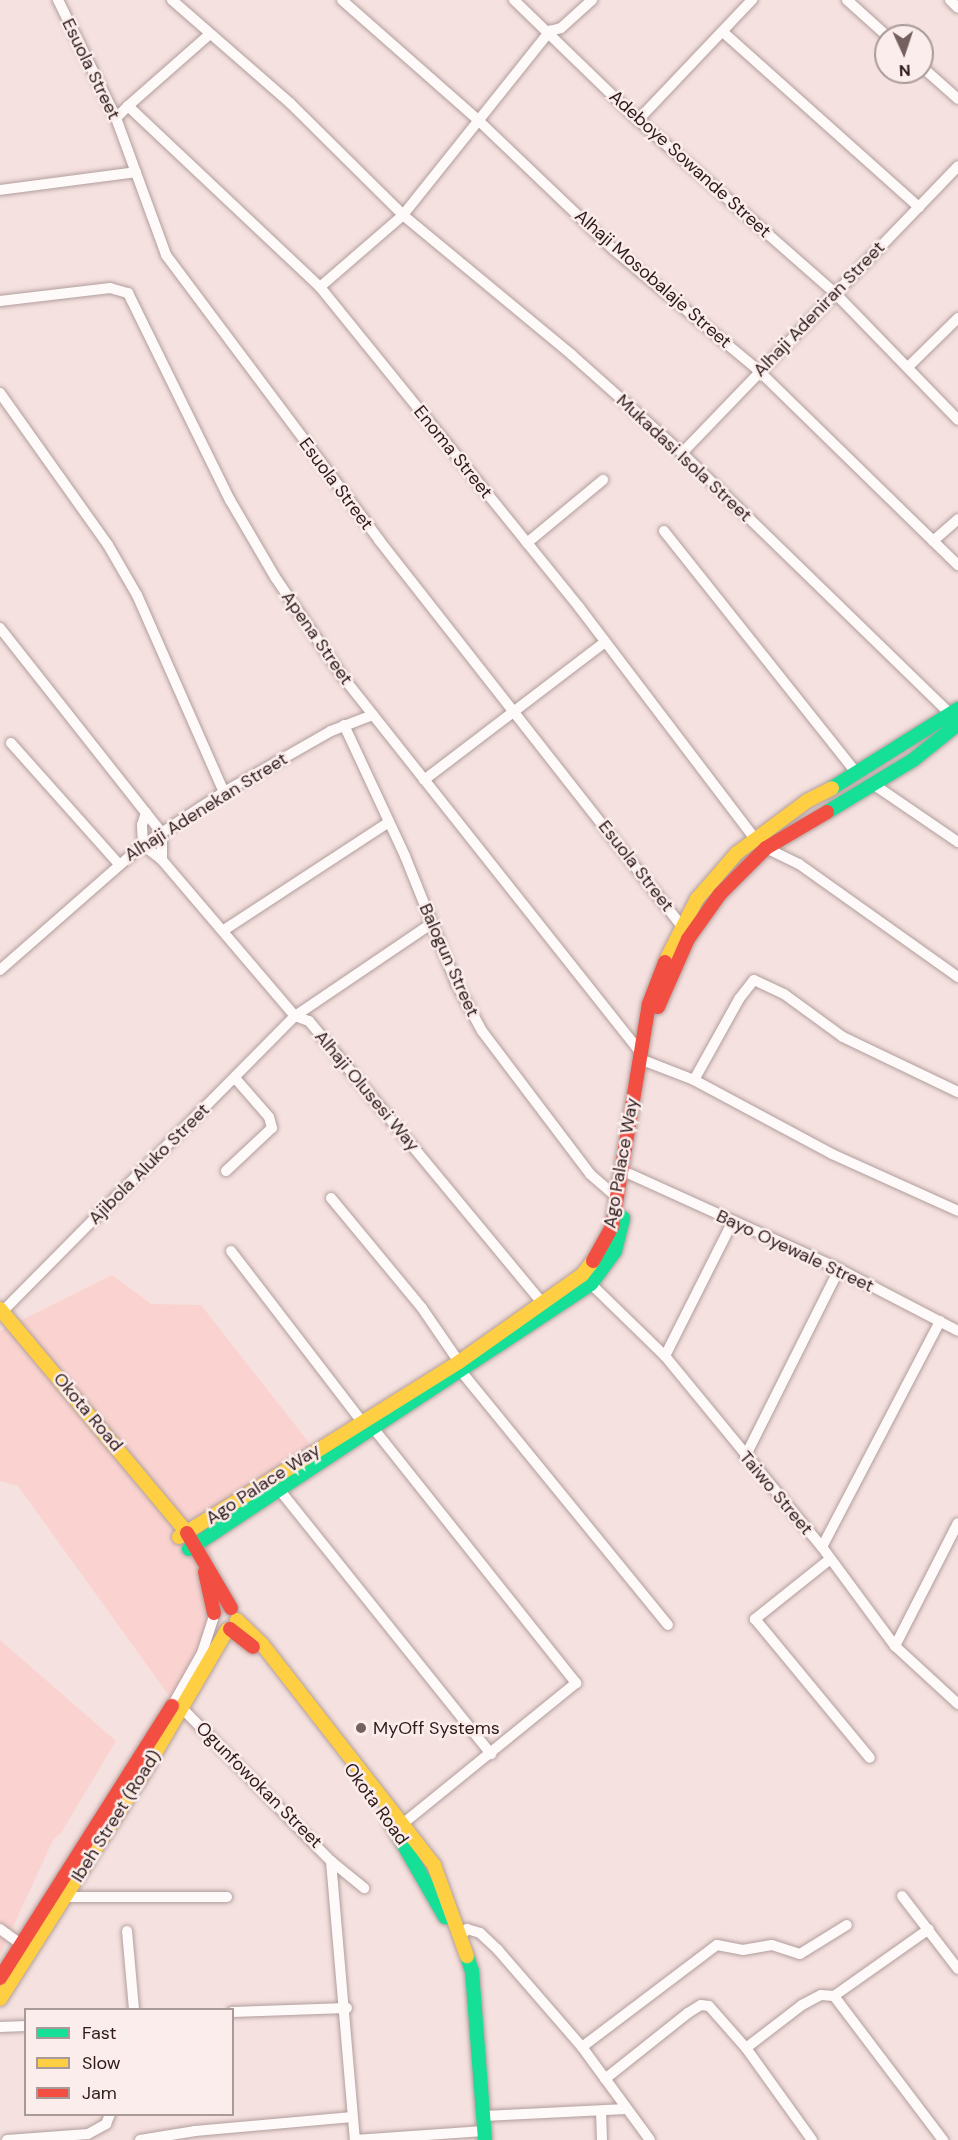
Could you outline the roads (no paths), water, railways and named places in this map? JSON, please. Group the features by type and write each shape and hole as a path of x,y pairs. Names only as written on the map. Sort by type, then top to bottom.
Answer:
{"main road":[{"name":"Ago Palace Way","path":"188,1540 278,1488 460,1366 591,1284 615,1251 630,1174 642,1056 660,1000 688,939 720,894 761,844 807,801 956,716"},
{"name":"Ago Palace Way","path":"460,1366 582,1275 593,1263 610,1233 652,996 682,927 713,878 761,844 873,784 927,751 956,716"},
{"path":"922,735 927,751"},
{"path":"909,743 913,760"},
{"name":"Okota Road","path":"1,1313 188,1540 231,1622 267,1660 394,1826 427,1880 459,1948 474,2008"},
{"name":"Ago Palace Way","path":"188,1540 288,1466 368,1428"},
{"name":"Okota Road","path":"188,1540 209,1581 214,1616"},
{"path":"221,1607 231,1622 216,1626 214,1616 221,1607"},
{"name":"Okota Road","path":"231,1622 262,1644 404,1823 434,1865 462,1935 472,1971 484,2135"},
{"name":"Ibeh Street (Road)","path":"0,1978 231,1622"},
{"name":"Ibeh Street (Road)","path":"0,2000 66,1897 177,1707"}],"street":[{"name":"Esuola Street","path":"58,0 116,118 166,255 208,316 379,540 516,711 682,927"},
{"name":"Mukadasi Isola Street","path":"172,0 290,103 403,215 572,356 682,453 956,716"},
{"name":"Alhaji Mosobalaje Street","path":"342,0 478,120 614,250 759,371 958,565"},
{"name":"Adeboye Sowande Street","path":"514,0 559,28 638,120 834,292 958,420"},
{"path":"320,287 403,215 478,120 559,28 592,0"},
{"path":"638,120 752,0"},
{"path":"847,0 874,24"},
{"path":"950,0 958,8"},
{"path":"723,32 920,207"},
{"path":"116,118 210,34"},
{"path":"934,78 958,99"},
{"name":"Enoma Street","path":"129,106 320,287 527,543 761,844"},
{"name":"Alhaji Adeniran Street","path":"682,453 834,292 958,166"},
{"path":"0,190 136,172"},
{"name":"Apena Street","path":"0,301 110,288 128,293 230,500 275,577 373,715 642,1056"},
{"path":"908,367 958,318"},
{"path":"0,393 108,545 137,595 224,792"},
{"path":"527,543 603,480"},
{"path":"933,541 958,519"},
{"path":"663,531 857,774"},
{"path":"0,628 162,833 162,860"},
{"path":"424,780 605,642"},
{"name":"Alhaji Adenekan Street","path":"0,970 118,863 143,845 224,792 344,725 373,715"},
{"name":"Balogun Street","path":"344,725 389,822 456,983 482,1032 590,1174 618,1198"},
{"path":"10,743 118,863"},
{"path":"873,784 887,791 958,842"},
{"path":"143,845 142,825 146,813"},
{"path":"224,930 389,822"},
{"path":"761,844 799,864 958,977"},
{"name":"Alhaji Olusesi Way","path":"143,845 162,860 295,1016 309,1021 542,1303"},
{"name":"Ajibola Aluko Street","path":"1,1313 295,1016 431,924"},
{"path":"694,1080 739,999 754,980 784,994 843,1037 958,1092"},
{"path":"642,1056 694,1080 832,1154 958,1211"},
{"path":"226,1171 272,1128 269,1117 235,1077"},
{"name":"Bayo Oyewale Street","path":"630,1174 839,1269 958,1330"},
{"path":"331,1198 422,1308 460,1366 668,1624"},
{"path":"665,1356 733,1221"},
{"path":"231,1251 368,1428 576,1683 404,1823"},
{"path":"745,1457 839,1269"},
{"name":"Taiwo Street","path":"591,1284 665,1356 745,1457 822,1547 829,1560 895,1646 958,1704"},
{"path":"822,1547 940,1321"},
{"path":"278,1488 491,1754"},
{"path":"895,1646 958,1524"},
{"path":"829,1560 755,1618 870,1758"},
{"name":"Ibeh Street (Road)","path":"177,1707 202,1653 214,1616"},
{"name":"Ogunfowokan Street","path":"177,1707 332,1861 346,2008 355,2140"},
{"path":"332,1861 364,1888"},
{"path":"902,1896 958,1970"},
{"path":"66,1897 226,1897"},
{"path":"582,2047 717,1945 743,1950 772,1945 800,1954 847,1926"},
{"path":"0,1929 21,1944"},
{"path":"462,1935 467,1929 480,1933 498,1950 582,2047 650,2140"},
{"path":"746,2048 812,1999 834,1996 929,1929"},
{"path":"127,1931 134,2008"},
{"path":"834,1996 943,2140"},
{"path":"605,2079 701,2005 714,2009 746,2048 812,2140"},
{"path":"234,2012 346,2008"},
{"path":"0,2027 24,2026"},
{"path":"484,2116 626,2109"},
{"path":"601,2111 602,2140"},
{"path":"7,2140 88,2134 106,2124 110,2116"},
{"path":"140,2140 195,2131 352,2117"},
{"path":"355,2140 484,2135"}],"place":[{"name":"MyOff Systems","path":"361,1728"}]}
